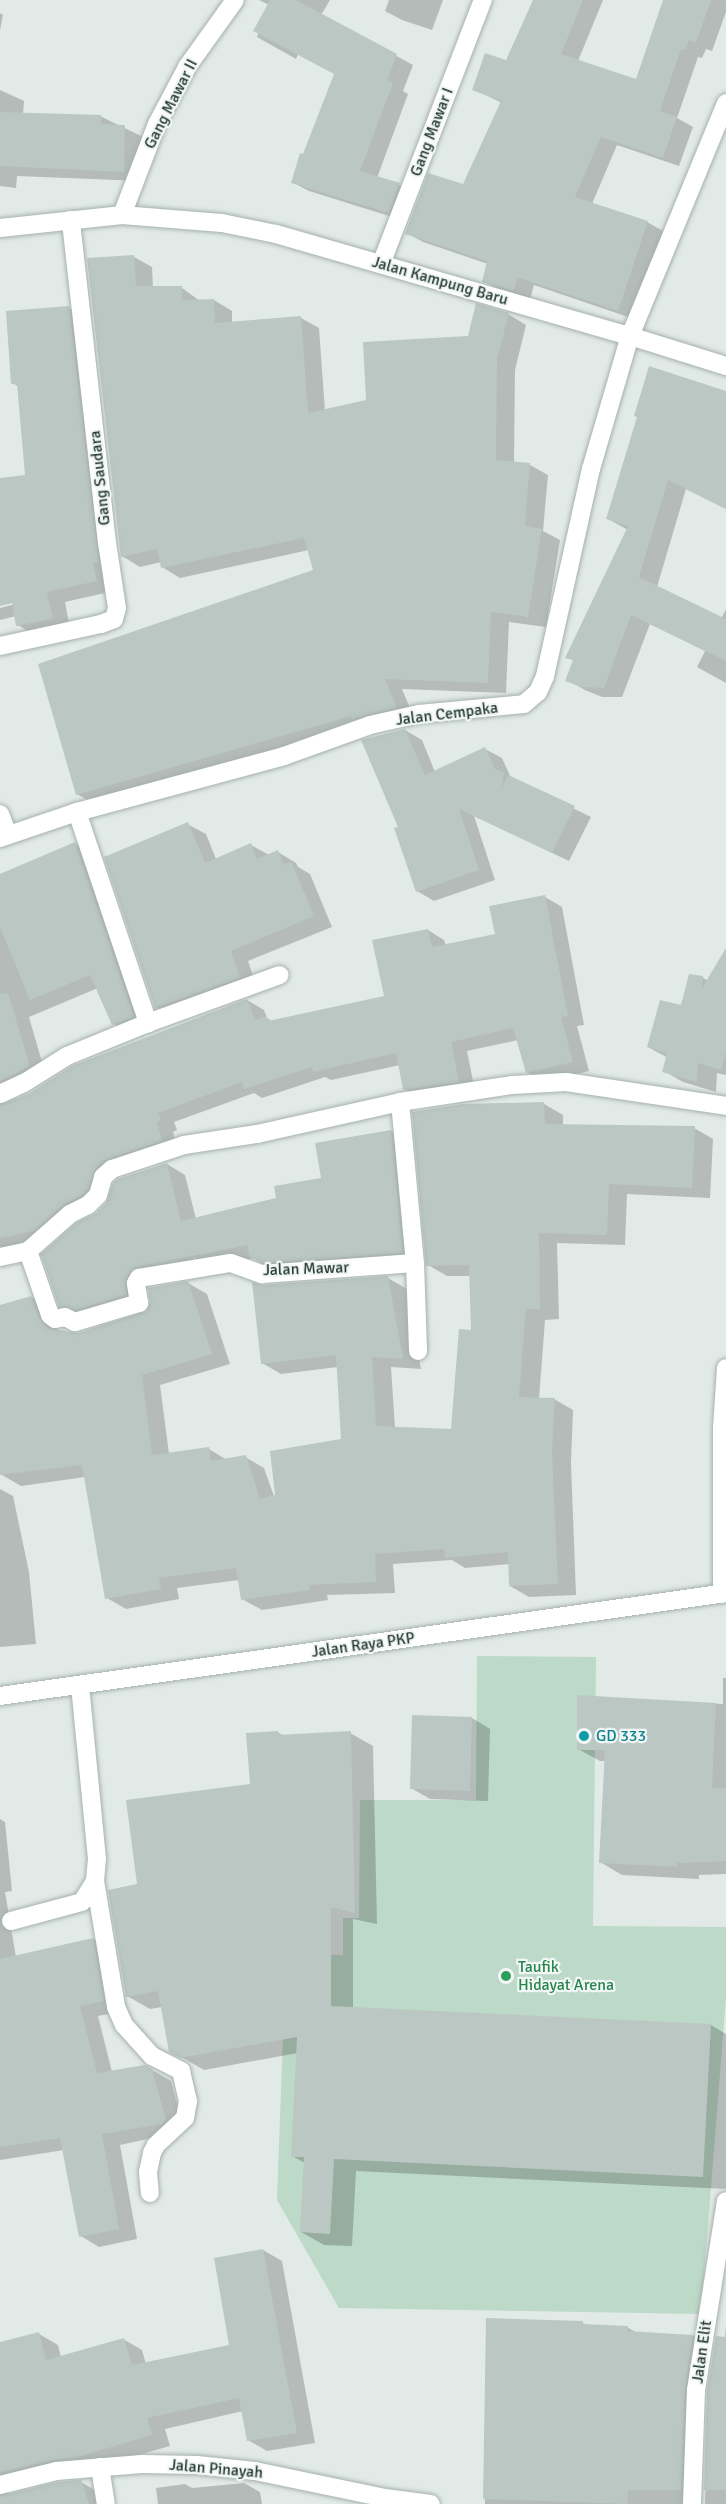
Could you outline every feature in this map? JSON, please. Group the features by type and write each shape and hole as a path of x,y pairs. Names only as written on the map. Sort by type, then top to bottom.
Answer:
{"street":[{"name":"Gang Mawar II","path":"122,215 162,114 187,67 235,0"},
{"name":"Gang Mawar I","path":"381,264 483,0"},
{"path":"630,336 726,103"},
{"name":"Jalan Kampung Baru","path":"0,228 122,215 222,223 276,234 726,366"},
{"name":"Gang Saudara","path":"0,646 101,624 114,619 117,608 107,543 71,220"},
{"name":"Jalan Cempaka","path":"4,836 76,812 284,756 370,725 419,714 524,704 538,692 561,609 591,469 630,336"},
{"path":"76,812 148,1023"},
{"path":"0,814 4,836"},
{"path":"0,1094 24,1083 67,1056 148,1023 280,975"},
{"path":"0,1257 28,1251 70,1214 88,1205 98,1195 103,1177 112,1169 184,1145 257,1134 400,1102 513,1084 566,1082 726,1106"},
{"path":"400,1102 415,1263 418,1352"},
{"name":"Jalan Mawar","path":"28,1251 50,1315 55,1320 65,1317 75,1322 139,1303 136,1283 139,1278 231,1263 262,1274 415,1263"},
{"path":"724,1593 722,1428 726,1368"},
{"name":"Jalan Raya PKP","path":"0,1695 724,1593"},
{"path":"80,1685 98,1859 95,1881 116,2007 124,2025 152,2056 179,2069 184,2078 188,2101 185,2118 156,2145 152,2153 148,2172 150,2193"},
{"path":"11,1921 82,1902 95,1881"},
{"name":"Jalan Elit","path":"692,2504 696,2390 722,2250 726,2201"},
{"name":"Jalan Pinayah","path":"0,2485 56,2471 142,2463 255,2471 385,2498 432,2504"},
{"path":"100,2467 106,2504"}],"green space":[{"name":"Taufik Hidayat Arena","path":"477,1656 596,1657 593,1926 726,1927 726,1997 701,2314 339,2308 277,2200 286,1954 343,1955 343,1918 359,1918 360,1800 476,1800"}],"building":[{"path":"270,0 296,0 397,54 387,81 393,83 360,171 400,183 389,213 291,183 300,153 303,154 334,74 253,31"},
{"path":"533,0 583,0 561,54 636,79 663,0 711,0 696,43 689,40 685,50 681,49 660,111 677,117 663,158 601,137 575,197 648,221 618,311 517,277 514,291 482,282 487,261 405,234 428,173 463,184 501,101 472,90 485,53 506,60"},
{"path":"0,112 101,115 101,124 125,125 124,172 0,166"},
{"path":"134,255 136,286 182,286 182,300 214,299 215,323 301,316 308,413 366,400 363,342 468,336 476,303 509,313 497,359 496,460 530,463 525,526 542,529 528,617 491,612 488,683 385,679 397,708 352,719 351,716 76,795 38,664 313,570 304,538 161,568 157,549 121,557 87,258"},
{"path":"69,306 99,562 93,563 97,581 47,592 53,619 16,626 12,603 0,606 0,478 25,475 17,384 11,384 6,311"},
{"path":"649,366 726,391 726,509 668,480 639,577 726,619 726,661 631,615 604,688 582,687 565,681 573,660 565,658 628,526 606,519 637,417 634,416"},
{"path":"405,729 425,775 485,747 495,769 504,773 502,788 508,775 575,806 552,853 459,809 479,870 416,892 394,828 398,827 361,740"},
{"path":"188,822 205,863 251,843 257,859 278,850 284,865 291,861 314,916 231,951 240,978 155,1008 104,857"},
{"path":"75,842 134,1017 112,1025 90,975 30,1000 0,927 0,874"},
{"path":"545,895 568,1016 561,1017 573,1062 526,1073 513,1028 451,1042 459,1082 403,1090 396,1053 313,1072 312,1067 244,1089 242,1082 158,1113 161,1120 157,1122 162,1141 105,1160 95,1169 88,1189 81,1196 63,1205 34,1231 0,1238 0,1105 30,1093 72,1066 247,999 255,1020 266,1016 268,1021 384,996 372,940 428,929 432,947 495,934 489,906"},
{"path":"726,948 726,1051 721,1070 698,1063 697,1082 662,1072 667,1053 647,1047 660,1000 681,1005 689,974 703,976 702,988"},
{"path":"8,993 30,1066 0,1082 0,994"},
{"path":"544,1102 545,1124 695,1126 692,1188 609,1184 607,1235 539,1233 540,1309 526,1309 519,1397 555,1398 552,1452 558,1584 509,1586 508,1552 445,1558 444,1549 375,1554 376,1582 309,1585 310,1590 241,1600 236,1568 159,1578 161,1589 105,1599 82,1465 0,1475 0,1305 31,1296 40,1319 48,1328 78,1333 146,1311 150,1302 148,1288 188,1281 212,1354 142,1375 152,1455 209,1447 211,1461 246,1455 260,1499 275,1495 270,1451 341,1439 336,1355 261,1364 252,1282 263,1285 388,1276 403,1359 372,1357 376,1426 451,1429 459,1329 471,1330 469,1265 426,1266 412,1112 463,1104"},
{"path":"391,1130 403,1253 264,1263 249,1257 248,1245 137,1267 126,1278 126,1295 76,1310 59,1307 41,1254 76,1223 96,1213 106,1203 113,1183 118,1179 167,1163 181,1221 276,1198 274,1186 321,1178 315,1143"},
{"path":"577,1695 716,1703 712,1788 726,1788 726,1861 677,1863 677,1867 599,1863 605,1750 577,1750"},
{"path":"412,1715 472,1717 470,1791 410,1789"},
{"path":"278,1731 278,1735 351,1731 355,1913 331,1907 331,2006 711,2024 703,2177 334,2159 330,2234 300,2232 304,2157 291,2157 297,2037 180,2058 169,2052 158,1991 126,1997 108,1890 137,1884 126,1800 250,1784 246,1733"},
{"path":"93,1938 104,2001 80,2006 97,2073 145,2065 152,2069 166,2120 162,2124 102,2134 119,2229 79,2237 60,2138 0,2147 0,1959"},
{"path":"263,2249 297,2433 247,2441 239,2398 147,2418 152,2435 74,2458 53,2460 0,2473 0,2342 39,2332 46,2360 124,2338 132,2365 229,2345 214,2258"},
{"path":"486,2318 583,2321 583,2324 628,2326 627,2331 693,2335 685,2390 681,2490 628,2490 627,2504 483,2499"},
{"path":"716,2336 726,2337 726,2490 704,2490 707,2391"},
{"path":"81,2480 89,2504 0,2504 0,2496 58,2482"}],"place":[{"name":"GD 333","path":"584,1736"},
{"name":"Taufik Hidayat Arena","path":"506,1976"}]}
